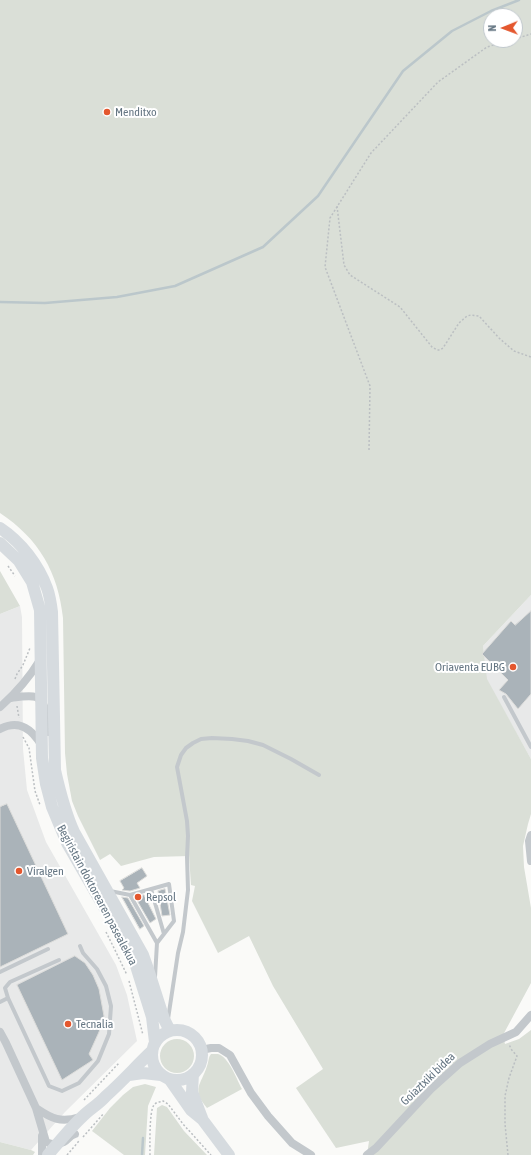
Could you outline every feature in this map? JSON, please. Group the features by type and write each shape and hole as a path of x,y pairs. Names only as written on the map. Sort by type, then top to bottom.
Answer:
{"main road":[{"path":"0,528 26,550 37,567 47,589 52,612 55,770 60,795 66,813 74,832 143,955 164,1019 169,1027 185,1031 192,1035 197,1040 201,1050 201,1061 198,1068 194,1074 187,1078 180,1080 142,1073 129,1075"},
{"name":"Begiristain doktorearen pasealekua","path":"0,543 19,561 32,582 40,610 42,758 46,784 52,807 68,843 136,966 152,1017 150,1044"},
{"path":"48,1155 75,1134 97,1110 103,1107 137,1065 150,1044 169,1027"},
{"path":"150,1044 151,1058 156,1070 166,1078 192,1110 202,1119 228,1155"},
{"path":"194,1074 192,1092 202,1119"},
{"path":"57,1149 83,1116 90,1110 103,1107"}],"street":[{"path":"0,707 13,699 33,672 41,658"},
{"path":"13,699 35,697 42,700 48,715 50,734 55,748"},
{"path":"0,729 11,725 24,727 36,737 42,746"},
{"path":"531,835 529,841 531,861"},
{"name":"Goiaztxiki bidea","path":"366,1155 376,1148 431,1089 460,1062 490,1044 516,1032 531,1015"},
{"path":"1,1031 36,1108 46,1142 53,1145 57,1149"},
{"path":"201,1050 219,1048 230,1055 251,1093 268,1116 292,1143 311,1155"},
{"path":"36,1108 48,1116 59,1119 72,1120 83,1116"},
{"path":"42,1131 42,1155"}],"lane":[{"path":"504,697 531,747"},
{"path":"169,1027 178,953 183,932 188,890 188,822 177,767 181,755 193,742 201,739 225,738 248,741 262,745 319,775"},
{"path":"107,890 130,895 169,884 174,921 157,943"},
{"path":"151,889 164,934"},
{"path":"130,895 157,943 155,989"},
{"path":"59,960 10,982 5,988 8,998 49,1086 62,1090 79,1083 98,1061 109,1034 111,1006 106,986 98,969 83,953 80,946"},
{"path":"0,972 48,949"},
{"path":"0,1002 8,998"}],"path":[{"path":"369,450 370,386 325,267 330,218 370,153 438,82 486,48"},
{"path":"337,206 344,265 350,275 400,307 432,347 437,350 443,348 459,323 467,316 471,315 479,316 499,338 514,351 531,357"},
{"path":"6,562 16,577"},
{"path":"14,685 16,674 23,665 30,649 30,642"},
{"path":"13,699 20,722"},
{"path":"21,732 29,748 35,791 42,811"},
{"path":"103,928 128,977 150,1044"},
{"path":"507,1036 510,1049 517,1056 509,1078 505,1096 505,1124 508,1155"},
{"path":"84,1101 119,1064"},
{"path":"150,1155 151,1113 154,1105 157,1102 162,1101 168,1104 182,1124 211,1155"},
{"path":"67,1155 103,1107"}],"shaded area":[{"path":"0,0 531,0 531,595 483,646 487,679 531,759 531,814 523,846 524,867 531,908 531,983 503,1035 505,1044 519,1039 531,1030 531,1155 367,1155 369,1141 336,1148 296,1088 323,1069 273,986 249,936 218,953 192,901 195,886 191,885 189,856 154,857 121,866 110,854 100,860 72,801 67,774 65,753 63,618 57,586 51,571 36,546 14,523 0,513"},
{"path":"0,571 20,606 0,614"},
{"path":"531,595 531,759 486,679 483,646"},
{"path":"20,606 22,617 23,749 27,790 46,842 116,965 127,995 137,1041 65,1112 31,1150 0,1142 0,614"},
{"path":"177,1039 189,1044 194,1056 189,1068 177,1073 165,1068 160,1056 165,1044"},
{"path":"211,1054 218,1054 226,1059 242,1089 207,1108 202,1102 198,1091"},
{"path":"145,1084 156,1087 148,1106 145,1155 124,1155 92,1131 110,1108 123,1095 133,1087"},
{"path":"162,1105 167,1107 184,1131 207,1155 154,1155 157,1108"},
{"path":"0,1142 35,1152 33,1155 0,1155"}],"building":[{"name":"Oriaventa EUBG","path":"531,611 531,694 518,709 506,694 499,690 508,680 482,654 511,621 515,625"},
{"name":"Viralgen","path":"7,804 68,934 0,967 0,807"},
{"path":"142,868 147,876 137,883 140,888 130,891 122,890 124,888 120,881"},
{"path":"165,889 170,915 162,916 158,891"},
{"path":"144,895 156,919 150,923 135,897"},
{"path":"122,897 128,898 144,926 140,929"},
{"name":"Tecnalia","path":"75,956 85,963 93,975 99,989 104,1016 99,1032 89,1054 93,1060 62,1080 17,985"}],"waterway":[{"path":"0,302 45,303 117,297 175,286 263,247 318,196 403,71 452,31 491,11 519,0"},
{"path":"142,1155 143,1138"}],"place":[{"name":"Menditxo","path":"107,112"},
{"name":"Oriaventa EUBG","path":"513,667"},
{"name":"Viralgen","path":"19,871"},
{"name":"Repsol","path":"138,897"},
{"name":"Tecnalia","path":"68,1024"}]}
